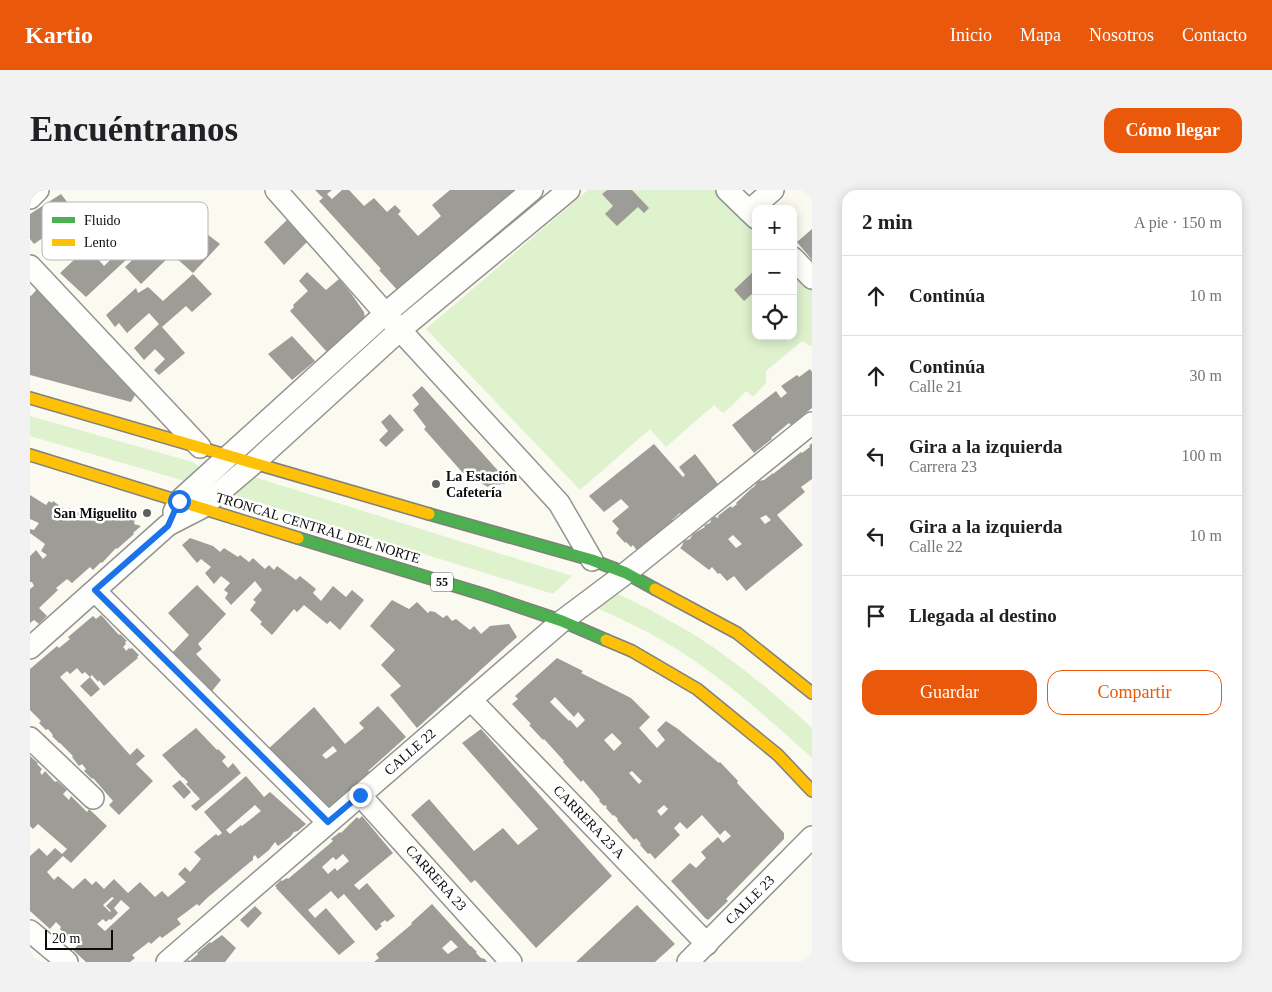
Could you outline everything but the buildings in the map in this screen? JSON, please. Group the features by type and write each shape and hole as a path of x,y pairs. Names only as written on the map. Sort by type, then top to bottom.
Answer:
{"highway":[{"path":"30,398 592,560 626,573 737,634 812,693"},
{"name":"TRONCAL CENTRAL DEL NORTE","path":"30,455 475,592 562,621 632,651 697,689 778,755 812,791"}],"street":[{"path":"30,198 38,190"},
{"path":"276,190 385,314 559,503 592,560"},
{"path":"168,526 179,501 385,314 532,190"},
{"path":"727,190 752,214"},
{"path":"760,205 773,190"},
{"path":"30,648 168,526 201,508 254,463 400,330 567,191"},
{"path":"797,262 812,278"},
{"path":"30,266 200,447"},
{"name":"CALLE 22","path":"167,962 562,621 626,573 812,423"},
{"path":"95,590 328,822"},
{"name":"CARRERA 23 A","path":"471,700 707,944"},
{"path":"30,738 93,798"},
{"name":"CARRERA 23","path":"360,795 507,960"},
{"name":"CALLE 23","path":"688,962 812,837"},
{"path":"30,931 67,962"}],"green space":[{"path":"588,190 719,190 752,223 752,340 797,340 797,270 812,285 812,344 810,346 802,341 766,371 766,383 753,397 746,391 723,413 714,405 666,447 650,429 580,490 426,329"},
{"path":"30,416 193,462 203,470 188,482 30,436"},
{"path":"235,471 572,576 553,594 218,490"},
{"path":"612,591 662,616 698,637 737,664 775,695 812,728 812,758 760,711 685,654 657,637 596,608"}],"traffic: fast":[{"path":"429,514 592,560 626,573 655,589"},
{"path":"298,538 485,595 562,621 606,640"}],"traffic: slow":[{"path":"30,398 429,514"},
{"path":"30,455 298,538"},
{"path":"655,589 737,633 812,693"},
{"path":"606,640 632,651 697,689 778,755 812,791"}],"place":[{"name":"La Estación Cafetería","path":"436,484"},
{"name":"San Miguelito","path":"147,513"}],"route":[{"path":"179,501 168,526 95,590 328,822 360,795"}]}
